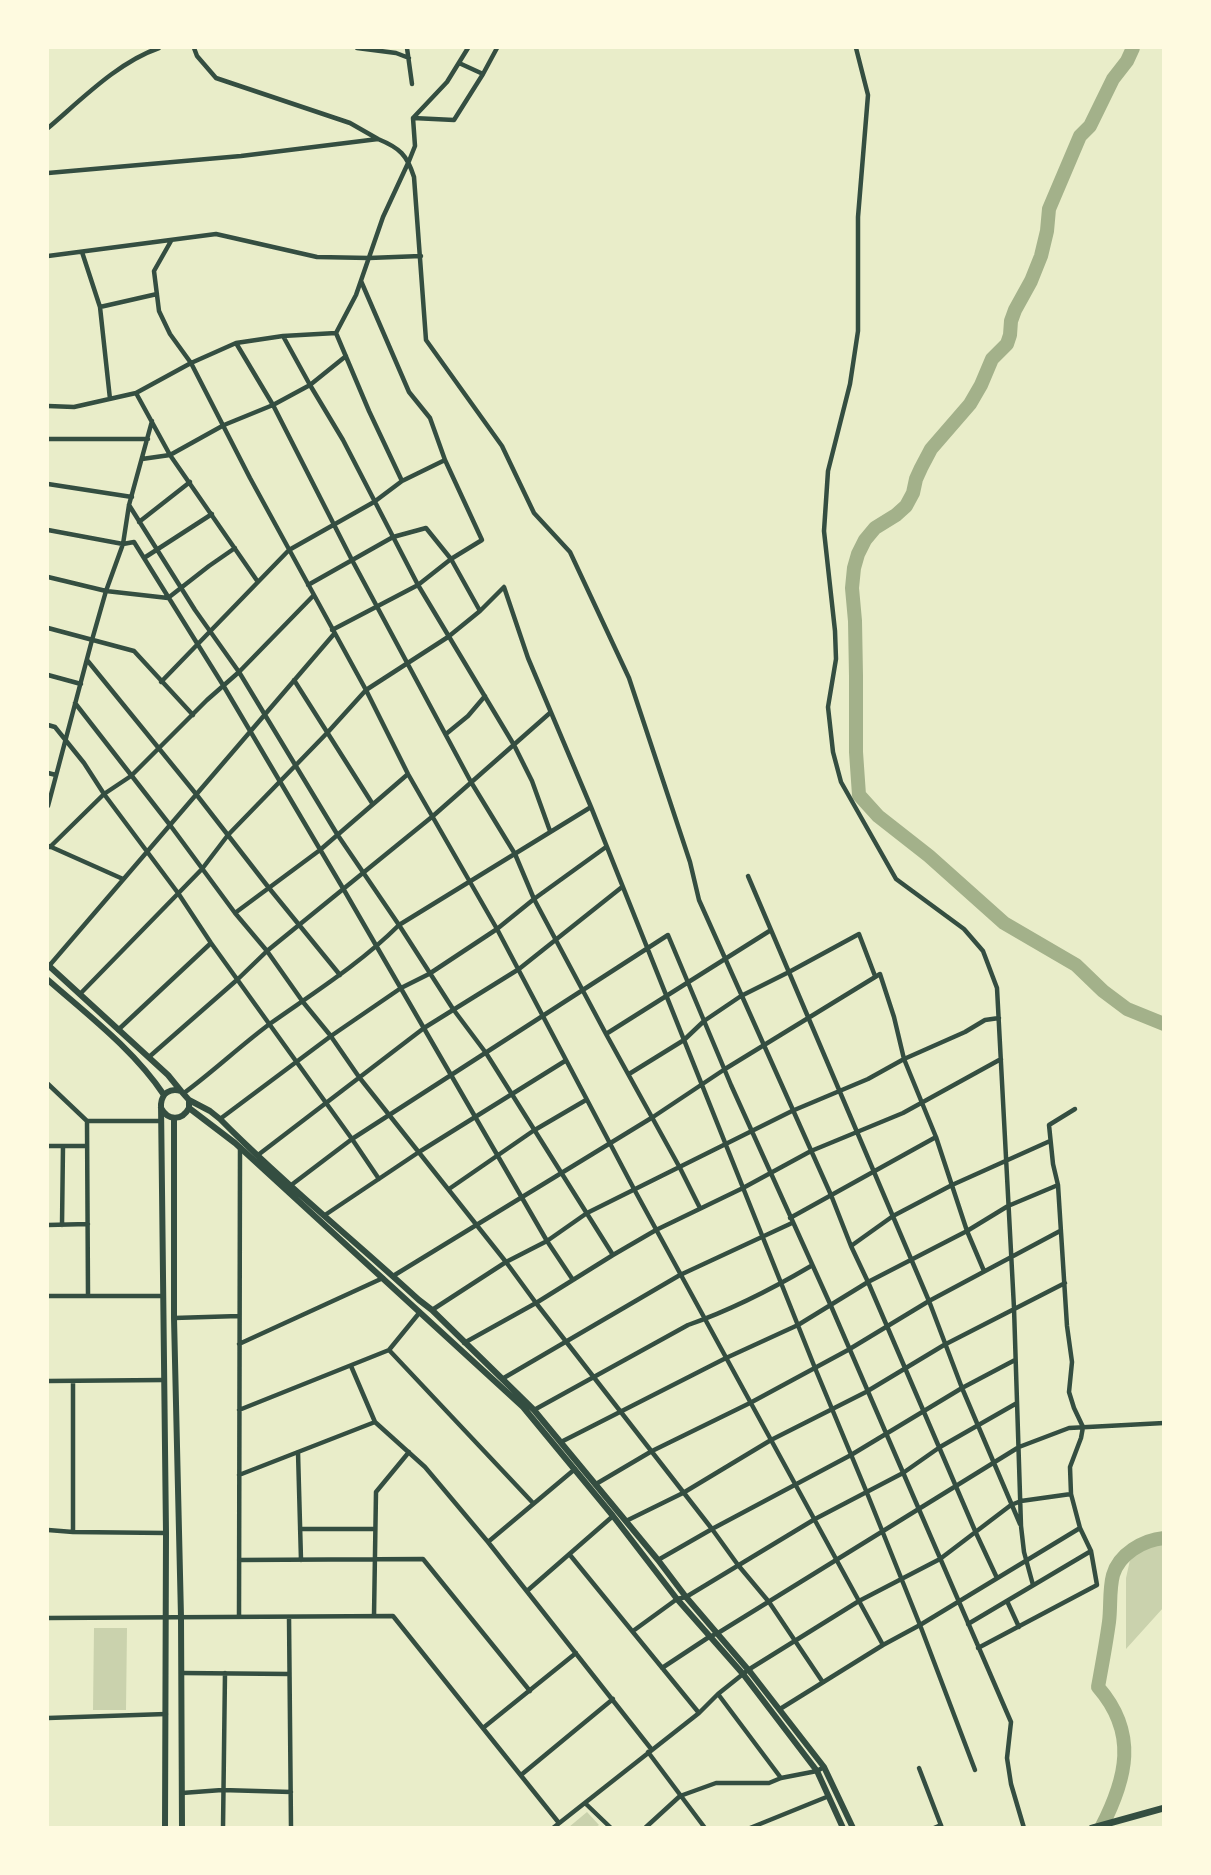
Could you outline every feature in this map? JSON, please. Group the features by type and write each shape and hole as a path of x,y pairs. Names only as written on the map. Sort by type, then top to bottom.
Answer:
{"main road":[{"path":"48,966 168,1075 189,1100 210,1111 220,1119 290,1186 432,1310 534,1410 658,1560 686,1597 718,1633 817,1772 843,1828"},
{"path":"48,980 135,1059 156,1082 164,1095"},
{"path":"166,1828 166,1533 161,1101 164,1095 172,1090 182,1092"},
{"path":"161,1108 166,1114 174,1118 184,1114 189,1108 189,1100"},
{"path":"189,1108 240,1148 523,1407 613,1516 677,1600 709,1637 746,1672 780,1709 824,1767 853,1828"},
{"path":"174,1118 174,1347 182,1673 182,1828"},
{"path":"162,1248 174,1248"},
{"path":"163,1347 174,1347"},
{"path":"1092,1828 1164,1808"}],"street":[{"path":"48,128 123,65 159,48"},
{"path":"194,48 198,56 216,78 350,123 378,140 393,145 409,161 414,177 426,340 502,446 534,513 570,552 629,678 690,862 700,900 792,1111 831,1195 851,1246 997,1578"},
{"path":"357,48 396,53 409,58"},
{"path":"406,48 412,84"},
{"path":"336,333 356,295 383,217 415,146 413,118 447,82 468,48"},
{"path":"413,118 454,120 497,48"},
{"path":"856,48 868,95 858,217 858,332 850,384 828,471 824,531 835,631 836,658 828,707 833,752 841,782 896,879 964,929 983,952 997,988 1014,1308 1021,1526 1026,1560 1033,1585"},
{"path":"459,63 483,74"},
{"path":"48,173 241,156 378,140"},
{"path":"48,256 216,234 317,257 421,256"},
{"path":"171,241 154,271 159,310 170,334 191,363 250,478 366,690 408,774 497,929 565,1061 680,1275 883,1645"},
{"path":"82,252 100,307 110,399"},
{"path":"48,966 264,716 333,632 418,585 450,559 482,540 445,460 430,418 409,392 361,280"},
{"path":"100,307 157,294"},
{"path":"48,406 74,407 136,393 191,363 236,343 283,336 336,333"},
{"path":"336,333 369,411 402,481"},
{"path":"283,336 310,386 343,440 418,585 514,745 532,781 550,831"},
{"path":"236,343 273,405 352,560 471,782 515,854 534,899 653,1117 700,1208"},
{"path":"142,459 170,455 224,425 273,405 310,386 346,356"},
{"path":"136,393 170,455 258,582"},
{"path":"48,806 106,591 123,544 129,505 152,421"},
{"path":"48,438 148,439"},
{"path":"161,682 289,550 374,502 402,481 445,460"},
{"path":"139,522 190,482"},
{"path":"48,484 132,497"},
{"path":"129,505 181,587 239,672 337,834 399,925 453,1010 486,1053 512,1093 533,1131 613,1255"},
{"path":"144,558 212,514"},
{"path":"308,585 393,536 426,528 450,559 480,611"},
{"path":"48,530 123,544 134,542 223,685 547,1241 573,1280"},
{"path":"48,576 106,591 168,598 235,548"},
{"path":"80,994 202,869 228,834 296,766 366,690 448,637 480,611 504,587 528,658 591,807 742,1188 867,1493 975,1770"},
{"path":"123,880 49,846 104,794 131,776 223,685 239,672 314,595"},
{"path":"48,628 134,651 193,715"},
{"path":"87,660 340,975"},
{"path":"48,675 81,684"},
{"path":"294,680 372,803"},
{"path":"446,734 468,716 485,696"},
{"path":"75,704 170,825 235,913 268,951 360,1077 506,1262 712,1528 738,1565 769,1602 822,1681"},
{"path":"149,1057 268,951 433,816 551,712"},
{"path":"48,725 55,727 84,763 104,794 178,893 379,1179"},
{"path":"48,773 56,776"},
{"path":"235,913 320,850 372,803 408,774"},
{"path":"182,1092 270,1024 304,1002 377,947 399,925 591,807"},
{"path":"220,1119 331,1036 401,988 429,974 497,929 534,899 606,847"},
{"path":"748,876 929,1301 944,1345 1021,1526"},
{"path":"258,1155 424,1028 518,969 622,887"},
{"path":"606,1034 771,930"},
{"path":"629,1074 684,1040 704,1021 741,996 859,934 875,976"},
{"path":"290,1186 352,1139 668,935 752,1132 811,1266 831,1306 866,1392 1011,1722 1007,1758 1011,1784 1024,1828"},
{"path":"118,1030 212,943"},
{"path":"393,1276 653,1117 725,1069 880,974 894,1017 904,1059 936,1137 967,1231 984,1271"},
{"path":"432,1310 506,1262 547,1241 587,1213 792,1111 868,1079 904,1059 966,1032 984,1020 999,1018"},
{"path":"464,1343 536,1303 656,1230 742,1188 811,1151 903,1113 1001,1059"},
{"path":"325,1215 475,1116 565,1061"},
{"path":"48,1084 87,1121 162,1121"},
{"path":"449,1189 497,1154 586,1100"},
{"path":"978,1648 1097,1585 1091,1551 1080,1528 1071,1494 1070,1466 1083,1428 1069,1392 1072,1362 1067,1326 1058,1185 1049,1125 1075,1109"},
{"path":"87,1121 88,1295"},
{"path":"502,1379 680,1275 763,1238 831,1195 936,1137"},
{"path":"851,1246 893,1216 952,1185 1050,1141"},
{"path":"48,1146 87,1146"},
{"path":"62,1225 63,1146"},
{"path":"239,1617 240,1148"},
{"path":"561,1442 726,1358 798,1325 868,1282 967,1231 1008,1206 1058,1185"},
{"path":"48,1225 88,1224"},
{"path":"596,1484 652,1451 750,1403 815,1368 929,1301 1060,1231"},
{"path":"534,1410 688,1325 782,1283 811,1266"},
{"path":"239,1344 382,1278"},
{"path":"626,1521 683,1493 771,1440 866,1392 944,1345 1065,1283"},
{"path":"48,1296 162,1296"},
{"path":"239,1410 389,1350 420,1312"},
{"path":"174,1318 239,1316"},
{"path":"389,1350 533,1503"},
{"path":"658,1560 712,1528 886,1435 924,1410 1015,1360"},
{"path":"351,1366 375,1422 425,1467 488,1542 613,1699 680,1796 705,1828"},
{"path":"48,1381 164,1380"},
{"path":"73,1381 74,1532"},
{"path":"633,1631 677,1600 686,1597 815,1519 903,1473 940,1447 1017,1403"},
{"path":"239,1475 375,1422"},
{"path":"662,1668 709,1637 769,1602 1019,1447 1069,1428 1164,1423"},
{"path":"298,1452 301,1560"},
{"path":"374,1616 376,1492 409,1452"},
{"path":"488,1542 575,1469"},
{"path":"553,1828 586,1804 699,1713 718,1694 746,1672 859,1601 940,1559 1011,1504 1071,1494"},
{"path":"527,1592 613,1516"},
{"path":"780,1709 822,1681 920,1625 1080,1528"},
{"path":"300,1529 375,1529"},
{"path":"48,1530 166,1533"},
{"path":"968,1624 1091,1551"},
{"path":"570,1554 699,1713"},
{"path":"239,1560 423,1558 530,1691"},
{"path":"1007,1601 1018,1627"},
{"path":"288,1616 291,1828"},
{"path":"48,1618 393,1616 559,1823"},
{"path":"483,1728 576,1653"},
{"path":"182,1673 289,1674"},
{"path":"223,1828 225,1673"},
{"path":"718,1694 781,1778"},
{"path":"521,1775 613,1699"},
{"path":"48,1718 166,1714"},
{"path":"645,1828 680,1796 716,1784 769,1783 781,1778 817,1772 824,1767"},
{"path":"919,1768 942,1826 934,1828"},
{"path":"182,1793 222,1790 291,1792"},
{"path":"750,1828 829,1796"},
{"path":"586,1804 608,1826"}],"green space":[{"path":"1163,1543 1163,1608 1126,1649 1126,1578 1130,1560 1145,1545"},
{"path":"94,1628 127,1628 126,1710 93,1710"},
{"path":"587,1812 599,1825 596,1827 569,1827"}],"waterway":[{"path":"1133,48 1127,61 1113,79 1090,126 1080,136 1049,209 1047,231 1041,256 1031,281 1015,310 1007,344 992,359 981,385 970,404 931,449 916,479 913,493 906,506 896,515 875,528 865,540 858,554 854,568 852,588 855,621 856,752 859,795 878,816 929,856 1004,923 1076,965 1103,991 1127,1009 1164,1024"},
{"path":"1101,1828 1117,1791 1122,1774 1124,1756 1119,1721 1111,1704 1098,1687 1109,1622 1113,1575 1116,1567 1133,1549 1156,1539 1164,1538"}]}
